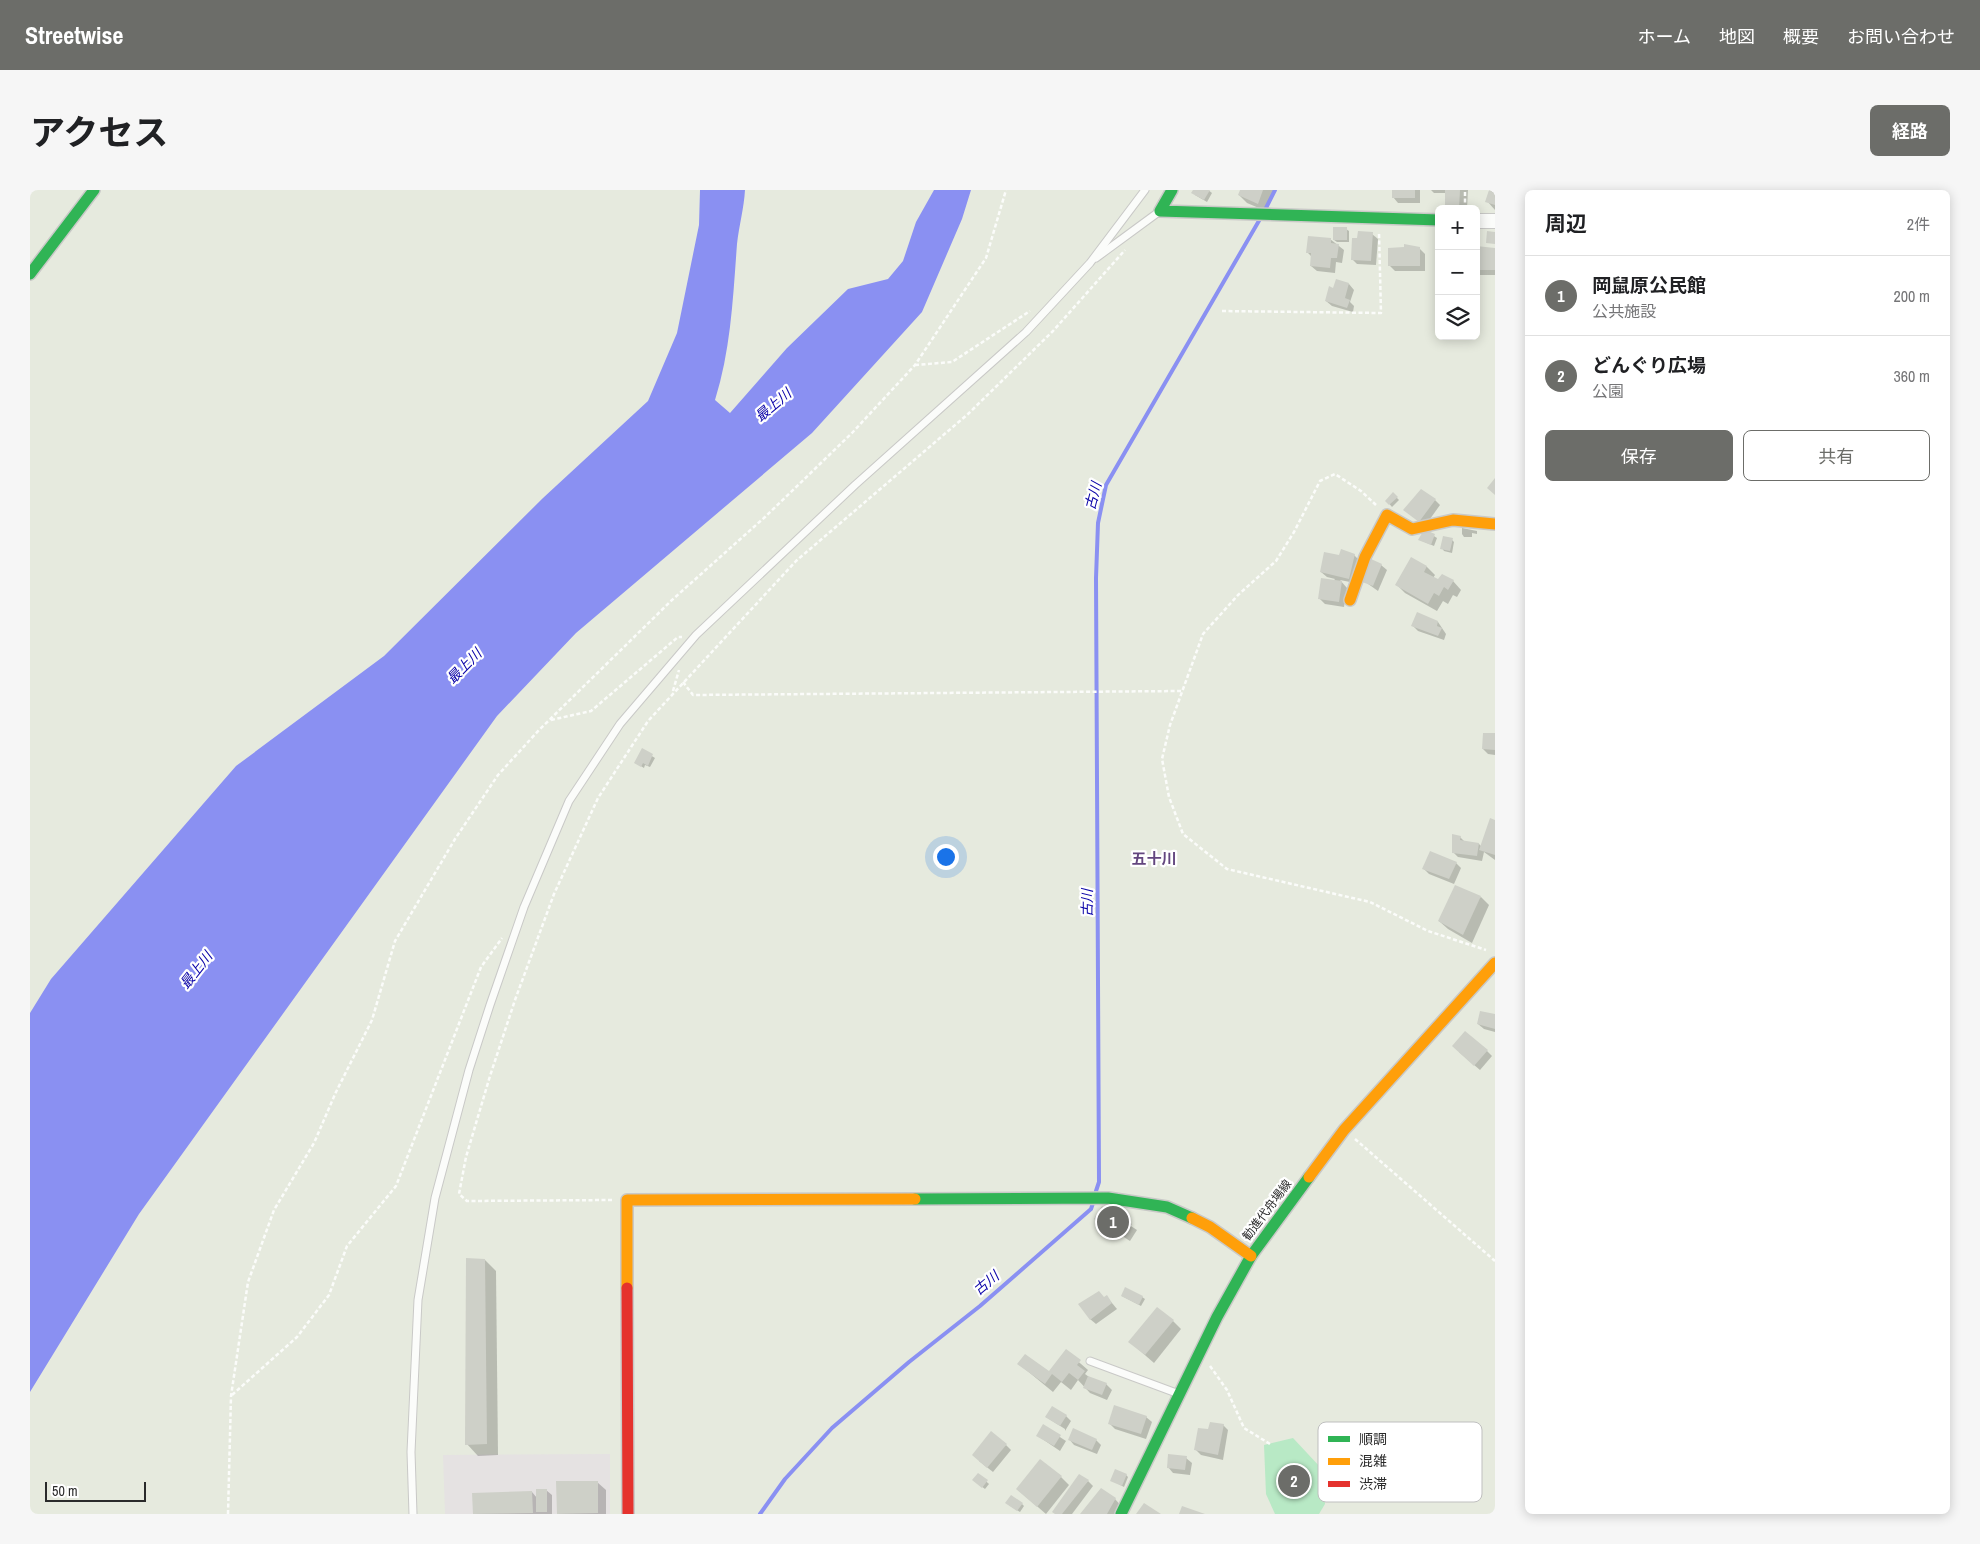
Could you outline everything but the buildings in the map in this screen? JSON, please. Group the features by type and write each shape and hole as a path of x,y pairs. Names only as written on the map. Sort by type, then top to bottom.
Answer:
{"street":[{"path":"30,274 94,190"},
{"path":"1172,190 1160,212 1435,220"},
{"path":"1480,221 1495,221"},
{"path":"1350,600 1365,557 1387,515 1412,529 1453,520 1495,524"},
{"name":"勧進代舟場線","path":"1121,1514 1200,1352 1251,1256 1344,1130 1495,963"},
{"path":"628,1514 627,1200 1108,1198 1167,1207 1210,1227 1251,1256"}],"lane":[{"path":"413,1514 411,1452 418,1300 435,1198 469,1070 490,1005 524,907 569,801 620,724 696,635 855,485 1026,332 1090,263 1145,190"},
{"path":"1090,263 1160,212"},
{"path":"1090,1361 1180,1395"}],"path":[{"path":"228,1514 231,1396 248,1282 274,1210 314,1143 336,1092 372,1020 395,941 455,840 498,776 549,720 672,600 772,511 852,432 914,366 986,258 1006,190"},
{"path":"1465,190 1465,205"},
{"path":"1222,311 1381,313 1379,218"},
{"path":"627,1200 466,1201 459,1194 466,1157 515,1000 554,894 598,798 648,721 796,561 968,414 1053,331 1128,247"},
{"path":"914,366 952,362 1032,310"},
{"path":"1387,515 1361,491 1335,474 1320,480 1294,532 1276,561 1238,595 1204,634 1181,691 1162,759 1169,797 1183,834 1227,869 1370,902 1428,931 1489,951"},
{"path":"549,720 591,711 678,637 696,635"},
{"path":"683,682 693,695 1181,691"},
{"path":"231,1396 297,1337 329,1295 347,1246 396,1186 481,967 502,937"},
{"path":"1344,1130 1495,1261"},
{"path":"1200,1352 1227,1390 1244,1428 1270,1444"}],"shaded area":[{"path":"610,1454 610,1514 445,1514 443,1455"}],"green space":[{"path":"1293,1438 1318,1465 1318,1502 1325,1502 1325,1504 1319,1514 1275,1514 1266,1494 1264,1445"}],"water":[{"name":"最上川","path":"700,190 745,190 737,244 728,342 715,400 730,413 787,348 848,289 888,279 903,261 916,222 934,190 971,190 962,219 922,312 812,433 576,633 497,716 139,1214 30,1392 30,1013 51,979 236,766 384,656 543,498 648,401 677,333 699,225"}],"waterway":[{"name":"古川","path":"1266,208 1275,190"},
{"name":"古川","path":"1096,1191 1099,1182 1096,578 1098,523 1106,485 1260,219"},
{"name":"古川","path":"760,1514 785,1479 832,1428 909,1362 980,1306 1091,1209 1093,1203"}],"traffic: fast":[{"path":"30,274 94,190"},
{"path":"1172,190 1160,211 1435,220"},
{"path":"1121,1514 1217,1317 1251,1256 1309,1177"},
{"path":"915,1199 1108,1198 1167,1207 1192,1218"}],"traffic: slow":[{"path":"1350,600 1365,557 1387,515 1412,529 1453,520 1495,524"},
{"path":"1309,1177 1344,1130 1495,963"},
{"path":"627,1288 627,1200 915,1199"},
{"path":"1192,1218 1210,1227 1251,1256"}],"traffic: jam":[{"path":"627,1288 628,1514"}],"place":[{"name":"岡鼠原公民館","path":"1113,1222"},
{"name":"どんぐり広場","path":"1294,1481"}],"district":[{"name":"五十川","path":"1154,859"}]}
